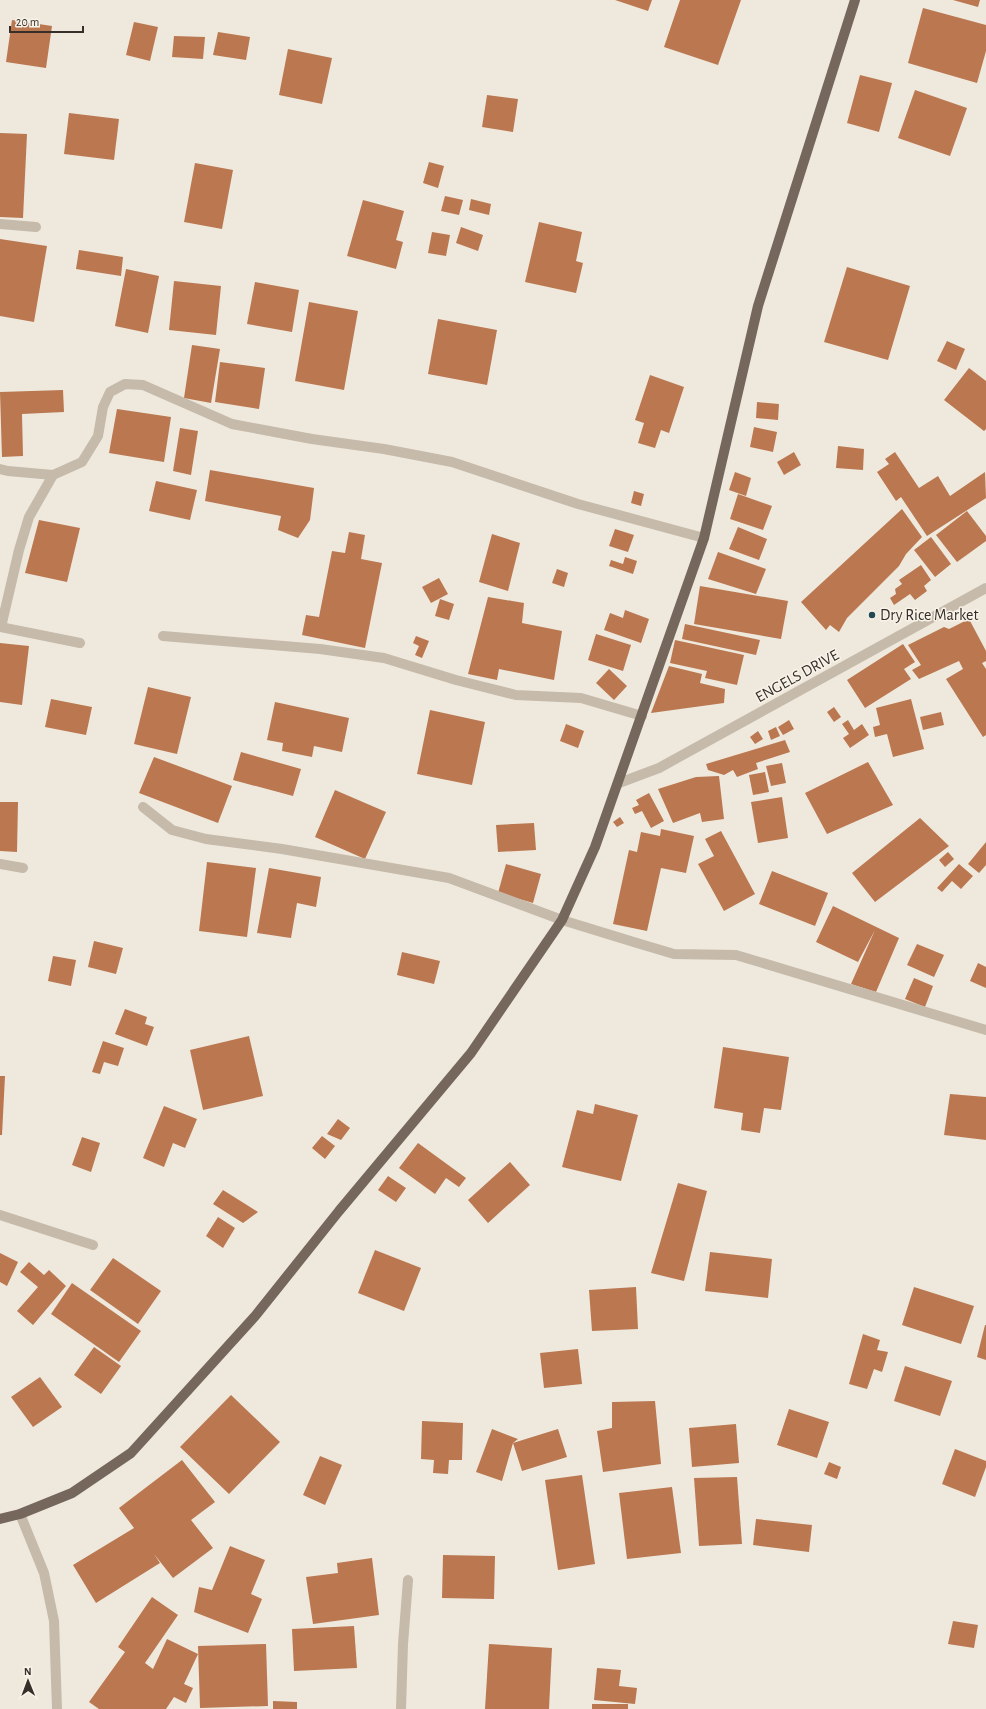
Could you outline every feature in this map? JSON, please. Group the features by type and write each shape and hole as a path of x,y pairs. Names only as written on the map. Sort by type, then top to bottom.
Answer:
{"main road":[{"path":"0,1519 20,1514 72,1493 131,1453 256,1315 344,1205 471,1053 562,920 595,847 704,538 758,306 855,0"}],"street":[{"path":"0,224 36,227"},
{"path":"0,469 53,476 82,462 98,436 103,407 110,392 125,384 143,385 232,424 312,439 384,449 452,462 578,504 704,538"},
{"path":"53,476 29,517 19,550 0,627 80,643"},
{"name":"ENGELS DRIVE","path":"619,782 659,768 986,588"},
{"path":"163,636 320,649 384,658 456,680 516,695 581,698 642,716"},
{"path":"143,808 172,830 206,839 282,849 448,878 562,920 674,954 736,955 986,1030"},
{"path":"0,864 23,868"},
{"path":"0,1215 93,1245"},
{"path":"20,1514 44,1573 54,1621 57,1709"},
{"path":"400,1709 408,1580"}],"building":[{"path":"615,0 652,0 648,11"},
{"path":"680,0 741,0 718,65 664,47"},
{"path":"953,0 980,0 978,7"},
{"path":"923,8 986,25 986,51 977,83 908,63"},
{"path":"12,20 52,26 46,68 6,62"},
{"path":"134,22 158,27 150,61 126,55"},
{"path":"218,32 250,37 246,60 213,55"},
{"path":"174,36 205,37 203,59 172,57"},
{"path":"288,49 332,58 322,104 279,95"},
{"path":"860,75 892,83 879,132 847,123"},
{"path":"915,90 967,108 950,156 898,138"},
{"path":"487,95 518,99 513,132 482,127"},
{"path":"69,113 119,119 114,160 64,154"},
{"path":"0,133 27,134 23,218 0,217"},
{"path":"429,162 444,166 438,188 423,183"},
{"path":"195,163 233,170 222,229 184,222"},
{"path":"445,196 463,200 459,215 441,211"},
{"path":"471,199 491,204 489,215 469,210"},
{"path":"363,200 404,211 396,240 403,242 396,269 347,256"},
{"path":"539,222 582,232 576,261 583,263 576,293 525,282"},
{"path":"461,227 483,235 478,251 456,243"},
{"path":"432,232 450,235 446,256 428,253"},
{"path":"0,239 47,246 34,322 0,316"},
{"path":"79,250 123,257 121,276 76,269"},
{"path":"847,267 910,286 888,360 824,342"},
{"path":"126,269 159,276 148,333 115,326"},
{"path":"174,281 221,286 216,335 169,330"},
{"path":"255,282 299,290 292,332 247,324"},
{"path":"309,302 358,311 344,390 295,381"},
{"path":"438,319 497,330 487,385 428,374"},
{"path":"947,341 965,349 956,370 937,361"},
{"path":"192,345 220,349 211,403 184,398"},
{"path":"220,362 265,368 259,409 215,402"},
{"path":"969,368 986,381 986,429 984,431 944,400"},
{"path":"650,375 684,387 669,433 661,430 655,448 638,443 644,423 635,420"},
{"path":"63,390 64,412 22,414 23,456 2,457 0,392"},
{"path":"757,402 779,404 778,420 756,418"},
{"path":"117,409 171,417 164,462 109,453"},
{"path":"754,427 777,432 773,452 750,447"},
{"path":"180,428 198,431 191,475 173,471"},
{"path":"838,446 864,449 863,470 836,468"},
{"path":"794,452 801,465 784,475 777,462"},
{"path":"895,452 919,488 938,476 950,496 985,472 986,498 927,536 901,497 896,501 877,472 889,464 885,459"},
{"path":"210,470 314,488 310,520 298,538 278,530 281,516 205,501"},
{"path":"735,472 751,478 746,496 729,490"},
{"path":"156,481 197,490 190,520 149,511"},
{"path":"634,491 644,494 641,506 631,503"},
{"path":"738,494 772,506 763,530 730,519"},
{"path":"902,509 922,537 906,554 899,566 847,618 839,632 830,625 826,630 801,602"},
{"path":"967,511 986,536 986,541 957,562 936,535"},
{"path":"39,520 80,528 67,582 25,573"},
{"path":"738,527 767,539 759,560 729,549"},
{"path":"615,529 634,535 628,552 609,546"},
{"path":"349,532 365,535 361,559 382,563 365,648 302,635 306,615 319,617 332,551 345,553"},
{"path":"492,534 520,543 508,591 479,582"},
{"path":"931,537 951,564 935,577 914,550"},
{"path":"718,552 766,569 756,594 708,579"},
{"path":"625,557 637,561 633,574 609,566 611,560 623,564"},
{"path":"921,565 931,580 924,586 927,591 915,600 910,594 894,605 890,598 896,594 895,589 902,584 899,580"},
{"path":"557,569 568,573 564,587 552,583"},
{"path":"439,578 448,594 431,603 422,587"},
{"path":"700,586 788,601 781,639 694,624"},
{"path":"488,597 524,603 522,623 562,631 554,680 499,669 497,680 468,674"},
{"path":"440,599 454,604 449,620 435,616"},
{"path":"625,610 649,619 641,643 604,630 610,613 623,618"},
{"path":"969,619 986,651 986,661 982,663 986,669 986,735 983,737 946,679 963,669 959,661 919,679 912,670 921,665 908,645 944,627 949,629"},
{"path":"685,624 760,640 756,655 682,639"},
{"path":"596,634 631,645 623,671 588,660"},
{"path":"416,636 429,641 422,658 415,655 419,646 413,643"},
{"path":"675,640 744,655 737,685 705,678 707,671 670,663"},
{"path":"0,643 29,646 22,705 0,702"},
{"path":"903,644 915,662 904,669 911,679 865,708 847,680"},
{"path":"669,666 702,674 700,683 725,689 724,703 651,713"},
{"path":"609,669 627,686 614,700 596,683"},
{"path":"148,687 191,697 177,754 134,744"},
{"path":"51,699 92,707 86,735 45,727"},
{"path":"911,699 924,749 893,757 887,734 875,737 873,727 880,725 876,708"},
{"path":"275,702 349,718 342,752 314,746 312,757 282,751 283,743 267,740"},
{"path":"834,707 841,717 834,722 827,712"},
{"path":"430,710 485,722 472,785 417,774"},
{"path":"941,712 944,725 923,730 920,717"},
{"path":"789,720 794,729 783,735 778,727"},
{"path":"848,720 854,730 862,724 869,735 850,748 843,738 849,734 842,724"},
{"path":"566,724 584,731 578,748 560,741"},
{"path":"776,727 780,736 771,740 768,731"},
{"path":"758,731 763,739 755,744 750,737"},
{"path":"785,740 790,752 756,763 758,769 737,777 733,770 724,775 708,770 706,764"},
{"path":"241,752 301,769 293,796 233,780"},
{"path":"154,757 232,786 218,823 139,793"},
{"path":"868,762 893,805 827,834 805,793"},
{"path":"782,763 786,783 771,786 766,766"},
{"path":"765,772 769,792 753,795 749,775"},
{"path":"719,776 724,819 702,822 700,813 673,823 658,789 696,777"},
{"path":"335,790 386,812 365,859 315,837"},
{"path":"649,793 664,821 651,828 642,811 635,814 632,808 639,805 636,800"},
{"path":"782,797 788,838 758,843 751,802"},
{"path":"0,802 18,802 17,852 0,851"},
{"path":"620,817 624,823 617,827 613,822"},
{"path":"920,818 949,846 875,902 852,873"},
{"path":"534,823 536,850 498,852 496,825"},
{"path":"661,829 694,836 686,873 661,868 647,931 613,924 629,850 637,852 641,832 660,836"},
{"path":"721,831 755,894 724,911 698,864 714,856 705,839"},
{"path":"986,842 986,865 979,873 968,864"},
{"path":"948,852 954,859 945,867 939,860"},
{"path":"207,862 256,868 247,937 199,931"},
{"path":"506,864 541,874 533,903 498,893"},
{"path":"959,864 973,876 961,889 952,881 942,892 937,888"},
{"path":"269,868 321,877 316,907 297,903 291,938 257,933"},
{"path":"772,871 828,893 815,926 759,904"},
{"path":"833,906 899,938 876,992 851,984 875,930 858,962 816,942"},
{"path":"94,941 123,948 116,974 88,967"},
{"path":"917,944 944,955 934,977 907,965"},
{"path":"402,952 440,961 434,984 397,975"},
{"path":"53,956 76,960 71,986 48,981"},
{"path":"978,963 986,967 986,988 970,981"},
{"path":"914,978 933,986 925,1007 905,999"},
{"path":"125,1009 147,1017 145,1024 154,1027 147,1046 115,1034"},
{"path":"249,1036 263,1096 203,1110 190,1050"},
{"path":"103,1041 124,1048 118,1066 104,1062 100,1074 92,1072"},
{"path":"723,1047 789,1057 781,1110 764,1108 760,1133 741,1130 743,1113 714,1108"},
{"path":"0,1076 5,1076 2,1135 0,1135"},
{"path":"950,1094 986,1097 986,1140 944,1135"},
{"path":"595,1104 638,1115 621,1181 562,1167 577,1110 593,1114"},
{"path":"164,1106 197,1119 185,1148 173,1143 164,1167 143,1158"},
{"path":"338,1119 350,1128 341,1140 327,1134"},
{"path":"322,1136 335,1146 325,1159 312,1148"},
{"path":"82,1137 100,1143 91,1172 72,1165"},
{"path":"418,1143 466,1178 459,1187 446,1178 435,1194 399,1168"},
{"path":"510,1162 530,1185 488,1223 468,1200"},
{"path":"388,1176 406,1188 396,1202 378,1190"},
{"path":"678,1183 707,1191 684,1281 651,1273"},
{"path":"223,1190 258,1212 243,1223 213,1204"},
{"path":"218,1217 235,1228 223,1248 206,1236"},
{"path":"375,1250 421,1268 404,1311 358,1293"},
{"path":"710,1252 772,1259 768,1298 705,1291"},
{"path":"0,1253 18,1262 7,1286 0,1282"},
{"path":"113,1258 161,1291 138,1324 90,1290"},
{"path":"29,1262 44,1275 49,1270 66,1286 33,1325 17,1311 38,1287 20,1272"},
{"path":"72,1283 141,1331 119,1362 51,1314"},
{"path":"636,1287 638,1329 592,1331 589,1290"},
{"path":"914,1287 974,1306 961,1344 902,1325"},
{"path":"986,1325 986,1360 977,1357"},
{"path":"863,1334 880,1340 877,1350 888,1352 882,1372 874,1369 867,1389 849,1384"},
{"path":"94,1347 121,1366 101,1394 74,1375"},
{"path":"578,1349 582,1384 544,1388 540,1353"},
{"path":"905,1366 952,1381 940,1416 894,1401"},
{"path":"40,1377 62,1407 33,1427 11,1397"},
{"path":"231,1395 280,1442 229,1494 180,1447"},
{"path":"655,1401 661,1464 603,1472 597,1431 612,1428 612,1402"},
{"path":"789,1409 829,1422 817,1458 777,1445"},
{"path":"422,1421 463,1423 462,1460 449,1460 448,1474 433,1473 434,1460 421,1459"},
{"path":"736,1424 739,1463 692,1467 689,1428"},
{"path":"492,1429 518,1439 513,1443 502,1481 476,1472"},
{"path":"558,1429 567,1457 522,1471 513,1443"},
{"path":"955,1449 986,1461 986,1467 975,1497 942,1484"},
{"path":"320,1456 342,1465 325,1505 303,1495"},
{"path":"182,1460 215,1502 191,1520 213,1548 173,1578 154,1554 160,1563 96,1603 73,1565 134,1528 119,1508"},
{"path":"829,1462 841,1467 837,1479 824,1474"},
{"path":"582,1475 595,1564 558,1570 545,1480"},
{"path":"737,1477 742,1544 699,1546 694,1478"},
{"path":"672,1487 681,1553 627,1559 619,1493"},
{"path":"756,1519 812,1525 809,1552 753,1545"},
{"path":"230,1546 265,1560 251,1594 262,1599 248,1633 194,1612 199,1587 212,1590"},
{"path":"443,1555 495,1556 494,1599 442,1598"},
{"path":"372,1558 379,1615 313,1624 306,1577 338,1573 337,1563"},
{"path":"152,1597 178,1615 145,1663 153,1669 167,1639 198,1654 184,1684 193,1688 186,1703 174,1697 166,1709 99,1709 89,1702 125,1652 118,1647"},
{"path":"953,1621 978,1625 974,1648 948,1644"},
{"path":"354,1626 357,1668 294,1671 292,1629"},
{"path":"266,1644 268,1706 200,1708 198,1646"},
{"path":"489,1644 552,1648 549,1709 485,1709"},
{"path":"597,1668 621,1670 619,1686 637,1688 635,1704 594,1700"},
{"path":"273,1701 297,1702 297,1709 273,1709"},
{"path":"592,1704 628,1704 628,1709 592,1709"}],"place":[{"name":"Dry Rice Market","path":"872,615"}]}
